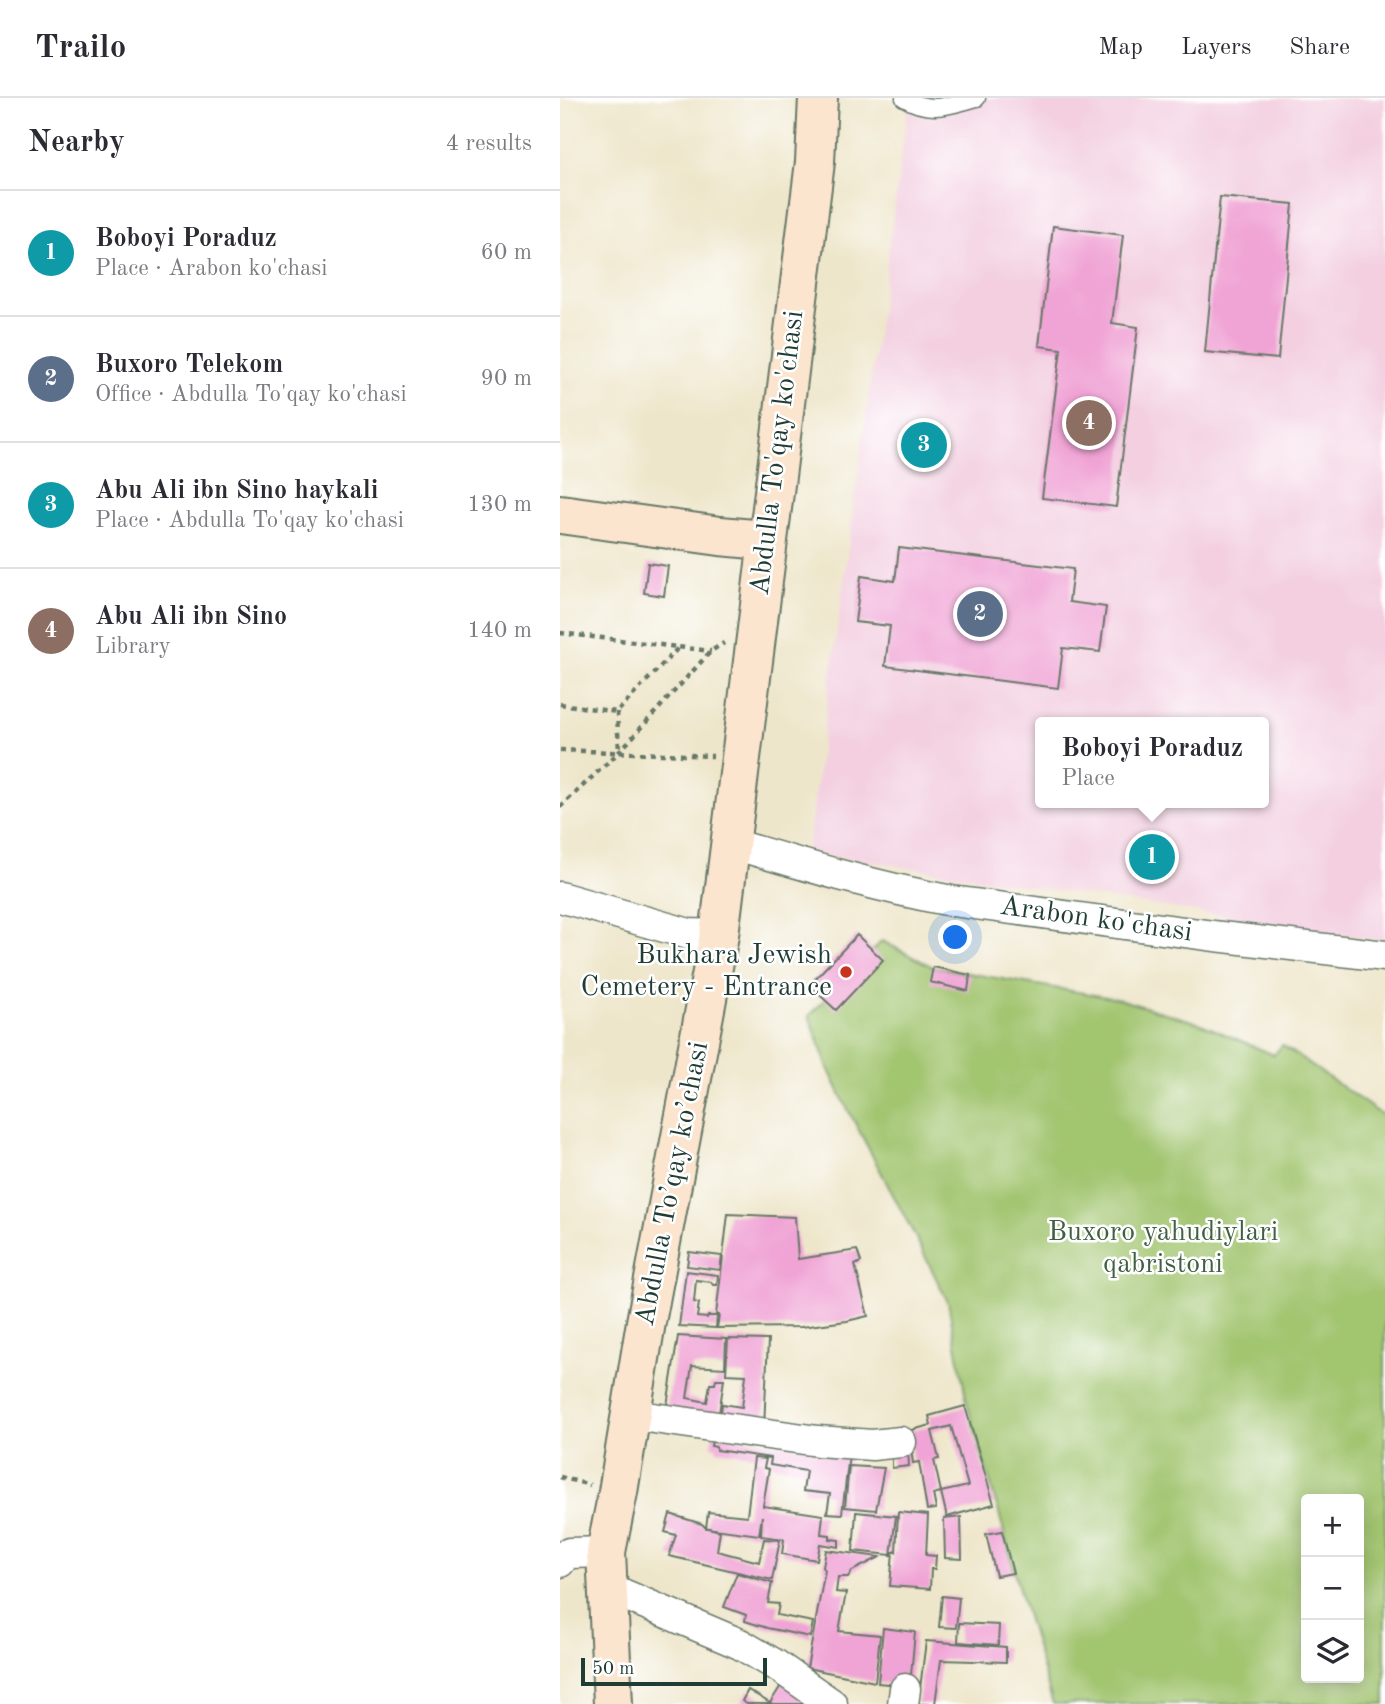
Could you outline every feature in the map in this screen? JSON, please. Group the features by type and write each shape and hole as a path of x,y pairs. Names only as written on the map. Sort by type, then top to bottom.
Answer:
{"street":[{"name":"Abdulla To'qay ko'chasi","path":"757,622 821,99"},
{"path":"560,513 720,536 768,538"},
{"name":"Abdulla To’qay ko’chasi","path":"612,1704 606,1569 646,1322 719,935 757,622"},
{"name":"Arabon ko'chasi","path":"730,843 846,877 951,901 1385,956"},
{"path":"560,897 689,934 719,935"},
{"path":"632,1415 818,1441 872,1445 901,1442"},
{"path":"560,1562 570,1553 606,1569 687,1620 740,1644 776,1665 832,1704"}],"lane":[{"path":"904,98 918,106 929,108 977,98"}],"path":[{"name":"Abdulla To'qay ko'chasi","path":"560,807 620,752 711,651 757,622"},
{"path":"560,633 711,651"},
{"path":"620,752 617,712 679,647"},
{"path":"560,704 617,712"},
{"path":"560,750 741,757"}],"shaded area":[{"path":"909,98 1385,98 1385,941 807,852"}],"green space":[{"name":"Buxoro yahudiylari qabristoni","path":"882,941 933,967 1118,999 1199,1023 1274,1055 1282,1045 1385,1117 1385,1704 1053,1704 967,1403 948,1302 828,1068 809,1016"}],"building":[{"path":"1220,197 1293,204 1278,359 1205,352"},
{"path":"1053,226 1123,235 1112,323 1138,327 1116,507 1042,498 1061,349 1039,346"},
{"path":"899,548 1073,569 1069,602 1106,607 1100,652 1063,648 1058,688 885,666 890,626 855,622 861,576 895,581"},
{"path":"648,563 668,566 664,596 644,593"},
{"name":"Bukhara Jewish Cemetery - Entrance","path":"857,935 883,960 836,1010 809,985"},
{"path":"933,967 970,975 968,991 930,982"},
{"path":"728,1214 795,1217 798,1259 857,1250 861,1262 855,1265 868,1316 801,1327 717,1328 719,1315 716,1315"},
{"path":"689,1252 722,1256 720,1270 687,1266"},
{"path":"686,1271 718,1275 717,1285 696,1280 694,1302 699,1303 697,1317 717,1316 716,1328 679,1326"},
{"path":"678,1336 726,1339 725,1368 692,1366 687,1398 707,1402 710,1384 715,1384 716,1379 724,1379 718,1421 666,1412"},
{"path":"728,1339 768,1340 764,1427 720,1422 722,1404 742,1407 746,1375 726,1374"},
{"path":"965,1406 994,1504 947,1517 941,1492 933,1494 936,1509 927,1510 919,1462 913,1463 904,1432 931,1425 929,1416","holes":["951,1426 968,1486 941,1492 934,1460 939,1459 932,1431"]},
{"path":"713,1434 849,1454 842,1514 827,1513 830,1494 803,1491 806,1471 770,1465 771,1458 717,1450 711,1446"},
{"path":"908,1451 909,1466 892,1468 892,1452"},
{"path":"754,1458 766,1459 764,1468 769,1469 763,1506 823,1515 821,1534 839,1540 839,1547 820,1544 817,1560 782,1554 784,1539 761,1536 762,1516 759,1535 706,1528 708,1512 747,1516"},
{"path":"849,1466 884,1468 876,1510 845,1507"},
{"path":"856,1512 896,1516 891,1555 853,1551"},
{"path":"898,1512 928,1515 926,1555 936,1556 935,1569 931,1569 930,1589 890,1586 893,1552 896,1552"},
{"path":"670,1514 720,1531 717,1551 759,1562 764,1539 780,1540 772,1580 669,1556 676,1535 665,1532"},
{"path":"961,1517 962,1559 945,1558 944,1519"},
{"path":"1002,1531 1013,1573 996,1576 986,1534"},
{"path":"826,1550 880,1557 852,1571 848,1577 838,1577 836,1592 846,1593 839,1631 880,1635 875,1682 807,1668 825,1570 823,1567"},
{"path":"737,1573 772,1583 768,1603 779,1604 777,1615 813,1622 810,1637 745,1621 746,1615 724,1607"},
{"path":"942,1596 959,1598 956,1628 939,1627"},
{"path":"959,1623 999,1625 998,1645 958,1642"},
{"path":"883,1628 915,1632 910,1686 878,1683"},
{"path":"926,1641 1006,1647 1006,1662 941,1660 935,1704 918,1704"},
{"path":"784,1681 807,1697 803,1704 747,1704 742,1701 748,1690 770,1703"}],"place":[{"name":"Abu Ali ibn Sino","path":"1089,423"},
{"name":"Abu Ali ibn Sino haykali","path":"924,445"},
{"name":"Buxoro Telekom","path":"980,614"},
{"name":"Boboyi Poraduz","path":"1152,857"},
{"name":"Bukhara Jewish Cemetery - Entrance","path":"846,972"}]}
